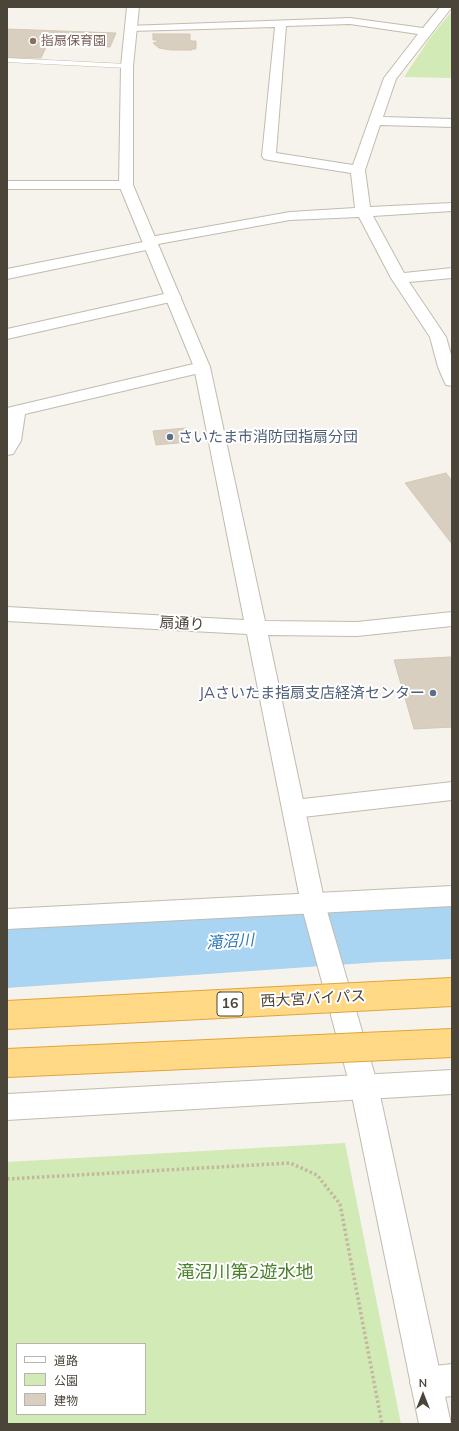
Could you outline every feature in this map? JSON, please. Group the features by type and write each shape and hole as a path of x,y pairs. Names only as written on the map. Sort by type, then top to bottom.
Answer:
{"highway":[{"name":"西大宮バイパス","path":"7,1015 452,992"},
{"path":"7,1063 452,1043"}],"street":[{"path":"133,7 127,66 126,185 202,367 315,910 364,1086 439,1382 435,1424"},
{"path":"350,21 354,7"},
{"path":"446,7 390,78 358,170 363,212 399,278 445,336 446,367 452,381"},
{"path":"235,25 240,13"},
{"path":"130,28 350,21 426,32"},
{"path":"281,23 269,156 358,170"},
{"path":"376,121 452,123"},
{"path":"7,184 126,185"},
{"path":"7,274 151,243 290,216 448,207 452,222"},
{"path":"399,278 452,273"},
{"path":"7,334 173,297"},
{"path":"7,450 12,441 11,413 202,367"},
{"name":"扇通り","path":"7,614 257,628 357,629 452,619"},
{"path":"294,809 452,791"},
{"path":"7,918 315,910 452,896"},
{"path":"7,1107 452,1082"}],"lane":[{"path":"7,60 127,66"}],"path":[{"path":"7,1179 290,1164 317,1175 340,1204 382,1424"}],"green space":[{"path":"452,11 452,78 404,77 430,38"},
{"name":"滝沼川第2遊水地","path":"345,1143 401,1424 7,1424 7,1162"}],"building":[{"path":"7,29 116,33 110,47 47,45 41,58 7,58"},
{"path":"153,34 190,34 190,41 196,41 196,49 171,50 159,48 153,43 157,42 157,40 153,40"},
{"path":"186,428 189,442 156,445 153,431"},
{"path":"446,473 452,481 452,544 405,483"},
{"path":"450,657 452,661 452,727 414,729 394,660"}],"waterway":[{"name":"滝沼川","path":"7,956 380,931 452,928"}],"place":[{"name":"指扇保育園","path":"33,41"},
{"name":"さいたま市消防団指扇分団","path":"170,437"},
{"name":"JAさいたま指扇支店経済センター","path":"433,693"}]}
